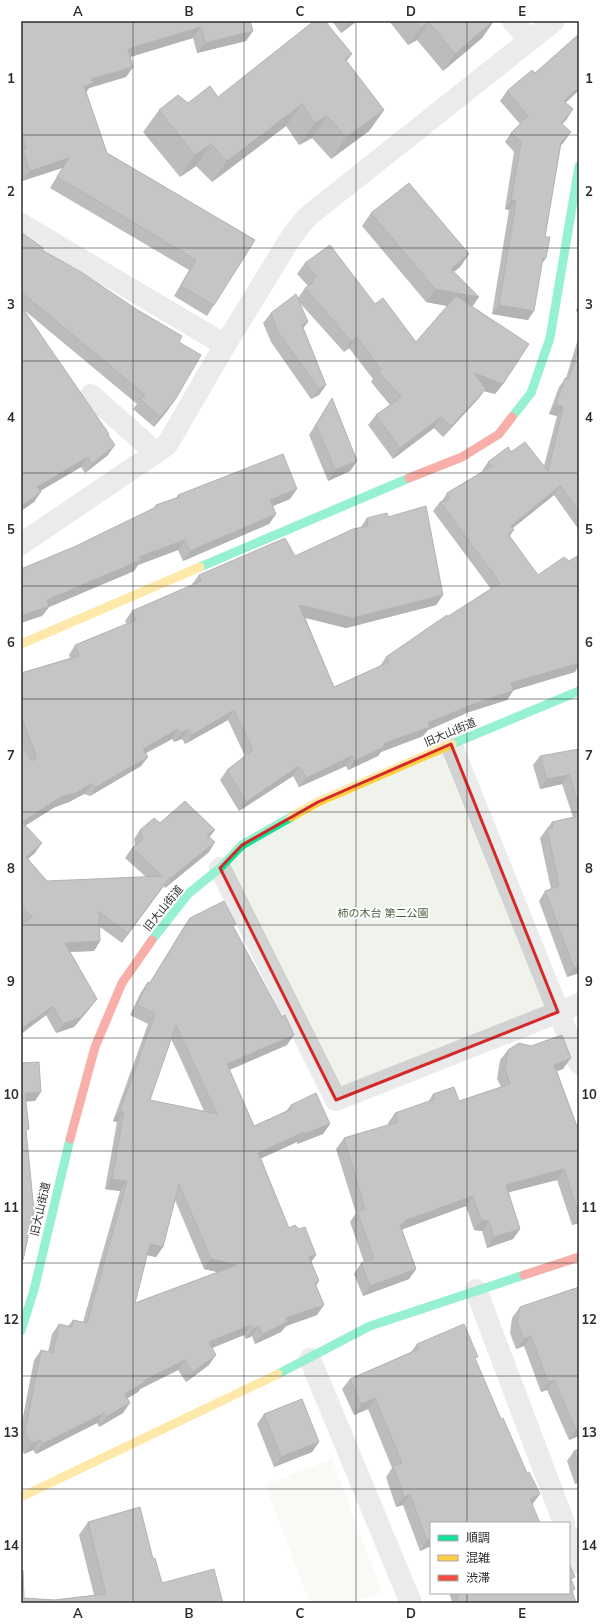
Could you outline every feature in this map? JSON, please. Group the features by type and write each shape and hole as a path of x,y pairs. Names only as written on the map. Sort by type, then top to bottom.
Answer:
{"street":[{"path":"513,21 529,40"},
{"path":"21,544 167,445 225,345 292,236 307,217 554,21"},
{"path":"21,644 420,473 462,457 499,434 531,393 550,338 579,166"},
{"path":"21,224 225,345"},
{"path":"91,395 156,453"},
{"name":"旧大山街道","path":"21,1331 34,1290 78,1104 95,1047 122,983 148,945 188,894 220,868 242,845 318,802 450,744 579,691"},
{"path":"450,744 579,1063"},
{"path":"220,868 336,1100 579,1004"},
{"path":"21,1496 310,1359 370,1326 579,1257"},
{"path":"476,1290 564,1522"},
{"path":"310,1359 411,1603"},
{"path":"570,1539 579,1563"}],"highlighted area":[{"path":"451,744 558,1012 336,1100 220,868 242,845 318,802"}],"green space":[{"name":"柿の木台 第二公園","path":"451,744 558,1012 336,1100 221,868 242,845"},
{"path":"332,1459 382,1592 352,1603 310,1603 265,1485"}],"building":[{"path":"21,21 250,21 253,31 205,43 201,27 128,49 133,67 91,79 93,83 84,86 107,153 255,240 214,305 181,286 196,260 57,177 69,158 30,171 23,150 26,149 21,132"},
{"path":"314,21 325,21 352,54 345,59 384,110 346,137 327,116 315,123 302,104 227,161 211,144 195,155 159,110 178,95 188,103 210,86 218,97"},
{"path":"415,21 493,21 455,54 429,22 421,28"},
{"path":"579,34 579,87 564,101 573,109 561,123 571,132 561,142 545,237 550,237 546,258 543,258 534,311 499,305 516,201 511,200 521,142 511,133 528,116 507,91 532,70 535,73"},
{"path":"409,183 469,254 451,269 479,297 435,289 371,213"},
{"path":"22,233 43,248 42,250 81,272 136,309 182,336 179,342 201,355 175,400 160,417 140,399 145,395 21,292"},
{"path":"330,245 375,304 383,298 416,342 456,296 529,344 503,384 474,373 486,389 451,426 441,417 400,448 376,415 401,397 378,371 381,369 357,337 351,341 305,288 314,282 313,280 316,276 305,263"},
{"path":"296,294 308,322 302,325 326,385 319,389 278,332 271,313"},
{"path":"21,306 115,445 92,464 88,457 37,487 41,492 21,506"},
{"path":"579,347 579,511 560,486 511,526 514,530 508,534 538,575 564,557 569,561 579,555 579,663 511,683 513,691 476,703 428,723 430,727 385,743 384,747 354,761 352,756 306,778 299,766 246,802 227,770 253,750 234,710 192,735 188,729 181,733 178,729 143,749 148,757 96,787 91,784 76,793 61,797 22,822 42,843 26,857 47,881 162,876 132,848 143,839 140,830 154,818 160,823 185,801 215,830 207,835 215,842 171,878 170,877 128,933 99,912 100,941 65,943 97,999 81,1017 63,1024 53,1006 21,1029 21,925 32,917 21,905 21,745 32,761 37,758 21,716 21,673 79,656 75,645 136,620 132,611 201,581 199,575 285,538 295,556 353,529 368,526 367,518 387,513 388,517 426,506 443,595 353,618 299,605 334,687 389,662 386,657 447,615 447,617 500,583 440,502 450,499 447,493 492,466 488,462 508,447 511,452 525,442 548,471 563,407 556,404 565,378 569,379"},
{"path":"332,398 357,461 335,470 316,425"},
{"path":"283,454 297,489 270,500 276,514 190,551 185,540 139,557 141,560 47,600 49,606 21,616 21,569 76,546 156,507 156,505 179,497 178,495"},
{"path":"579,749 579,804 569,775 547,779 540,756"},
{"path":"579,816 579,966 574,968 545,891 559,886 547,829 553,827 552,822"},
{"path":"224,901 236,924 233,926 282,1017 285,1015 294,1035 227,1064 254,1126 292,1109 291,1105 316,1093 330,1124 304,1134 304,1132 258,1153 289,1228 295,1225 299,1229 305,1227 316,1255 309,1257 319,1281 315,1283 324,1305 286,1318 288,1322 262,1334 259,1326 253,1329 251,1325 209,1342 216,1355 193,1372 185,1360 145,1380 145,1382 125,1394 130,1403 106,1417 104,1413 42,1444 40,1440 31,1444 25,1432 41,1350 53,1353 59,1324 72,1327 73,1320 87,1323 127,1181 112,1179 124,1112 120,1111 155,1014 137,1005 148,982 150,983 190,918","holes":["176,1025 217,1114 150,1100","179,1184 211,1259 237,1265 135,1303 150,1244 163,1247"]},
{"path":"562,1035 571,1058 554,1065 579,1129 579,1215 564,1169 506,1185 520,1229 494,1237 489,1221 481,1220 473,1196 404,1221 405,1223 400,1225 416,1269 370,1286 361,1263 374,1258 357,1211 365,1209 344,1138 398,1122 395,1113 435,1099 433,1094 454,1087 459,1101 510,1084 505,1069 508,1050 519,1043 531,1046"},
{"path":"39,1062 41,1092 25,1093 29,1129 26,1130 34,1211 23,1260 21,1259 21,1063"},
{"path":"579,1287 579,1428 576,1430 554,1380 548,1382 531,1336 524,1339 517,1322 520,1307"},
{"path":"464,1324 478,1357 475,1358 501,1419 503,1418 527,1473 529,1472 540,1494 530,1499 540,1522 430,1522 430,1539 427,1540 410,1495 404,1497 393,1466 402,1463 375,1398 361,1404 350,1379 419,1349 417,1344"},
{"path":"302,1399 319,1442 281,1457 264,1414"},
{"path":"579,1449 579,1465 574,1451"},
{"path":"140,1507 153,1559 155,1558 162,1583 214,1569 223,1603 21,1603 21,1570 23,1570 24,1598 54,1600 106,1594 88,1522"},
{"path":"570,1565 575,1577 571,1579 575,1589 572,1590 576,1603 458,1603 456,1597 460,1595 570,1594"}],"traffic: fast":[{"path":"512,417 531,393 550,338 579,166"},
{"path":"200,567 409,478"},
{"path":"452,744 579,691"},
{"path":"152,940 188,894 220,868 242,845 291,817"},
{"path":"21,1331 34,1290 70,1139"},
{"path":"278,1374 370,1326 524,1275"}],"traffic: slow":[{"path":"21,644 200,567"},
{"path":"291,817 318,802 452,744"},
{"path":"21,1497 278,1374"}],"traffic: jam":[{"path":"409,478 462,457 499,434 512,417"},
{"path":"70,1139 95,1047 122,983 152,940"},
{"path":"524,1275 579,1257"}]}
